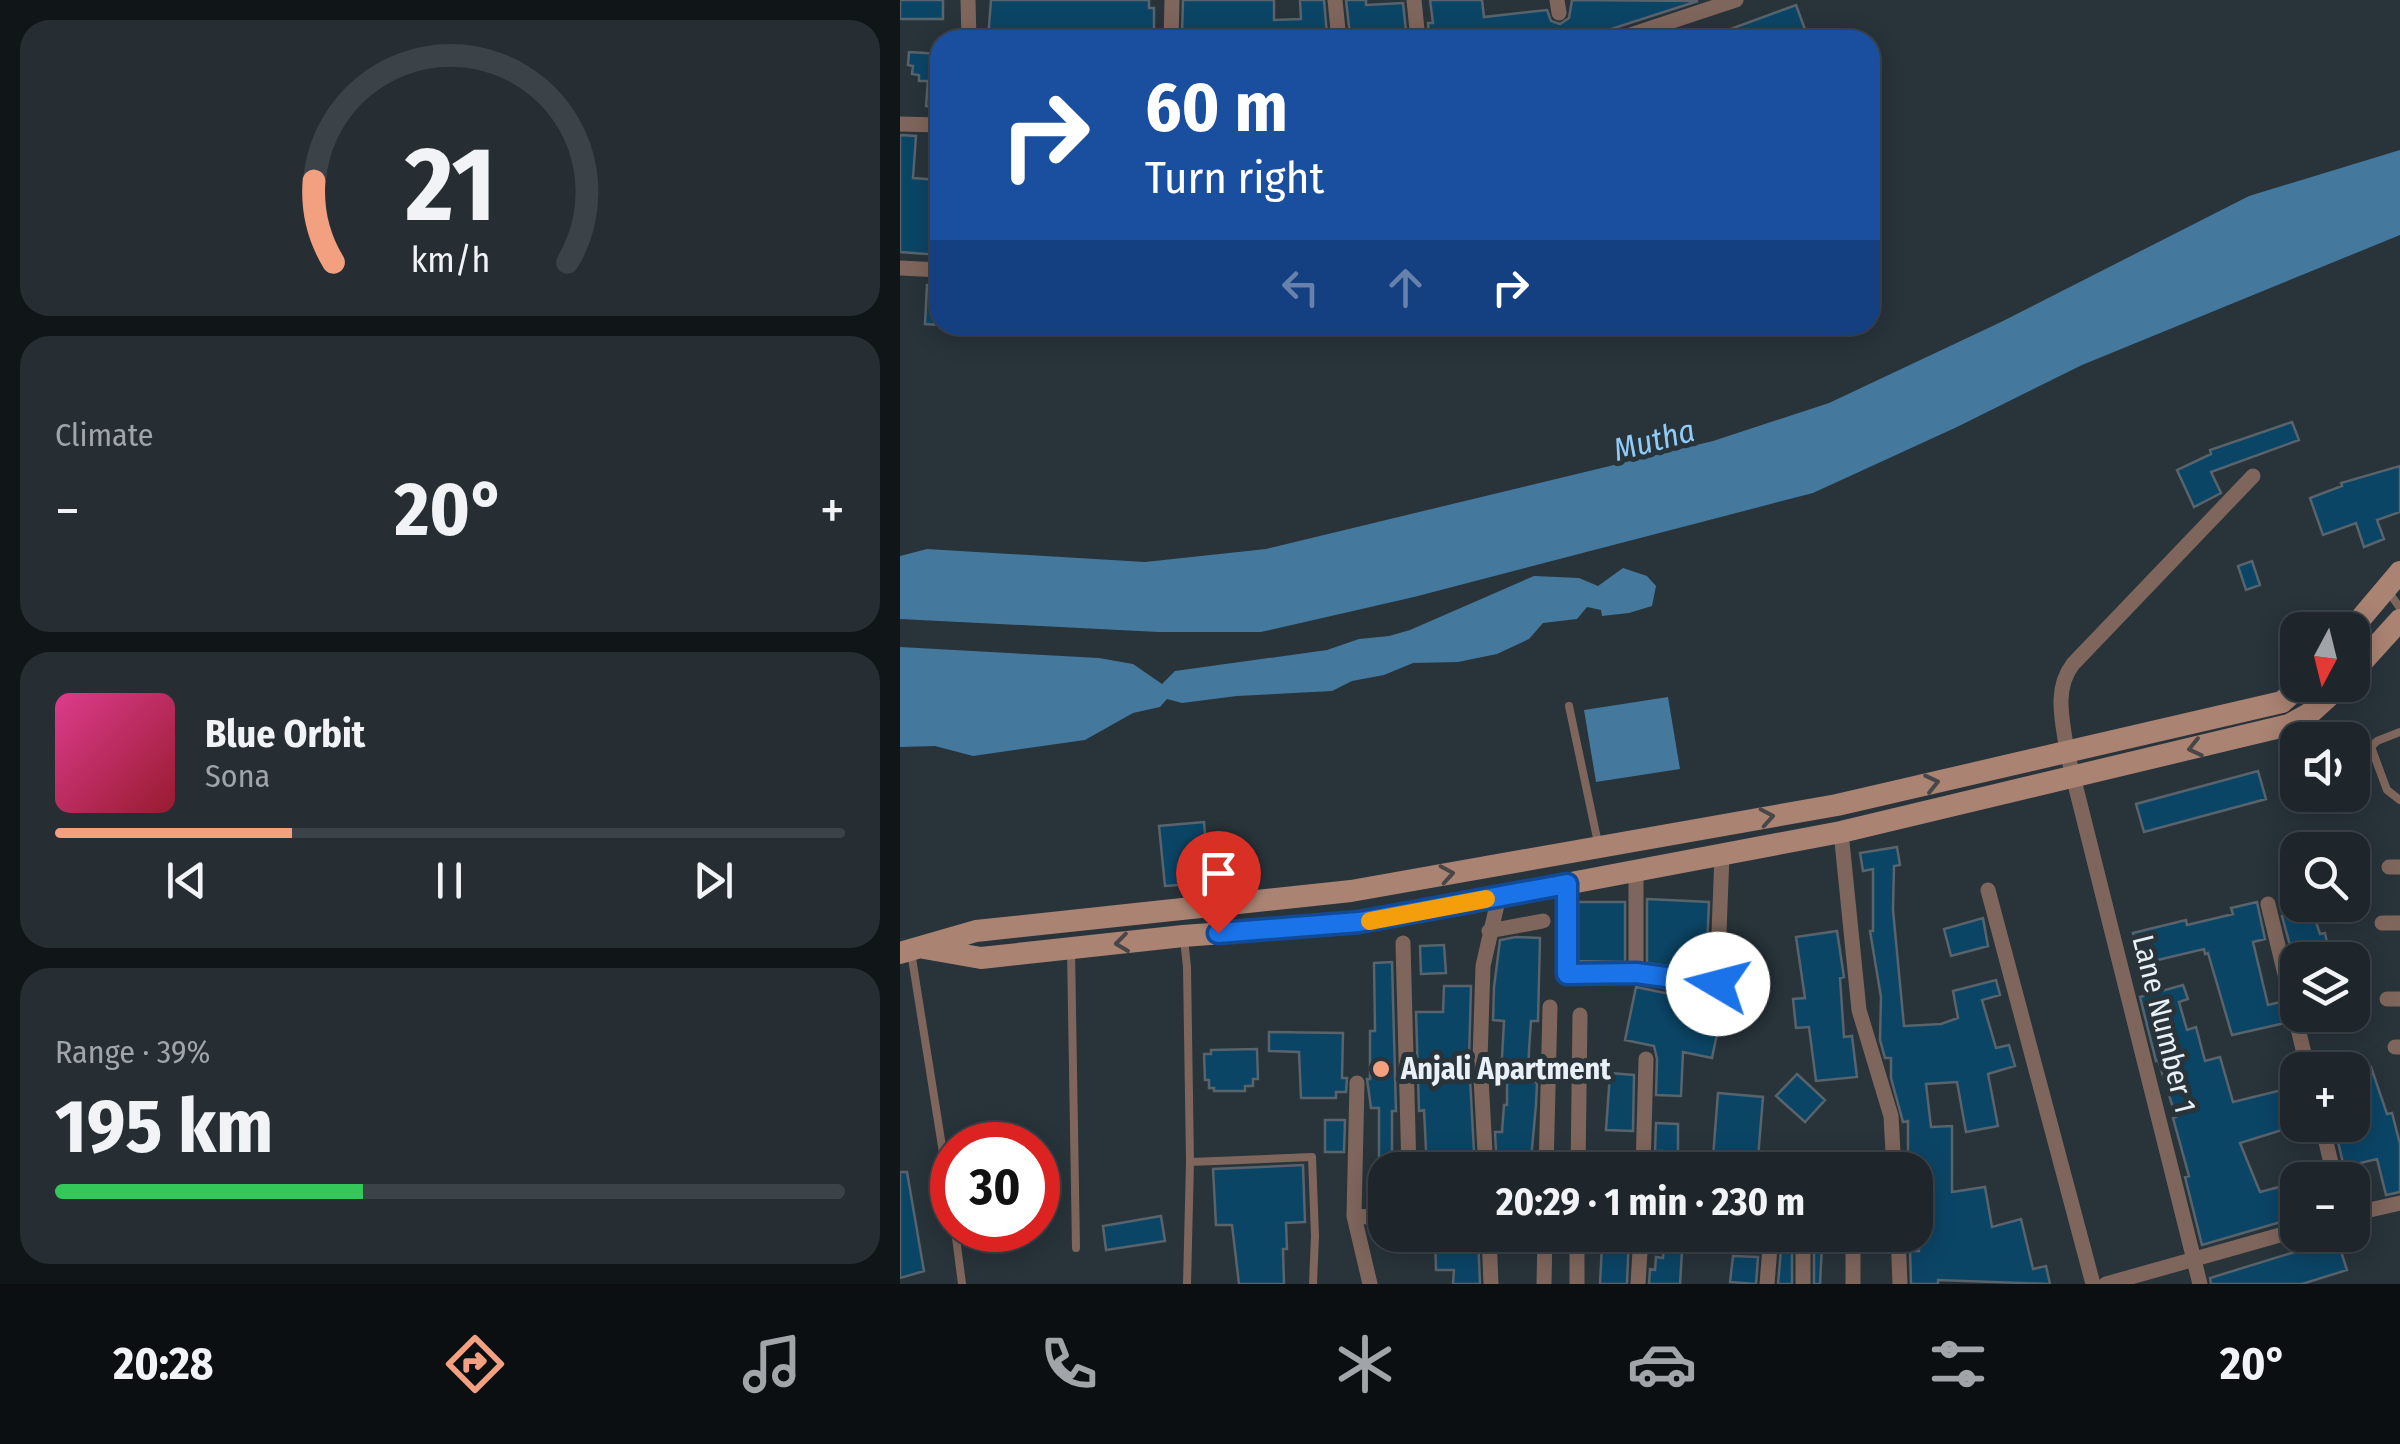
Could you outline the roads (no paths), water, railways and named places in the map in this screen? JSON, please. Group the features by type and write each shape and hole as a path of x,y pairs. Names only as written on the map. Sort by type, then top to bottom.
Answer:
{"street":[{"path":"968,0 969,30"},
{"path":"1172,0 1172,30"},
{"path":"1335,0 1338,30"},
{"path":"1414,0 1417,30"},
{"path":"1645,30 1736,0"},
{"path":"900,124 930,125"},
{"path":"900,268 930,270"},
{"name":"Lane Number 1","path":"2200,1284 2073,777 2060,704 2066,673 2253,476"},
{"path":"2366,612 2393,580"},
{"path":"2370,654 2400,620"},
{"path":"911,950 976,932 1351,891 1838,805 2282,702"},
{"path":"911,950 981,958 1359,922 1841,832 2289,726 2323,702"},
{"path":"1841,832 1859,1010 1891,1116 1893,1152"},
{"path":"1567,884 1567,974 1636,973 1718,984 1722,856"},
{"path":"1636,873 1636,973"},
{"path":"1988,890 2092,1284"},
{"path":"1485,1152 1480,1060 1483,966 1499,896"},
{"path":"2268,904 2304,1052"},
{"path":"1490,931 1543,921"},
{"path":"2382,923 2400,923"},
{"path":"1403,943 1409,1152"},
{"path":"1546,1152 1550,1008"},
{"path":"1578,1152 1580,1015"},
{"path":"1643,1152 1646,1059"},
{"path":"1357,1083 1354,1216 1370,1284"},
{"path":"2370,1210 2400,1203"},
{"path":"1354,1216 1368,1217"},
{"path":"2106,1284 2280,1235"},
{"path":"1490,1252 1491,1284"},
{"path":"1544,1284 1545,1252"},
{"path":"1577,1252 1577,1284"},
{"path":"1638,1284 1640,1252"},
{"path":"1767,1284 1770,1252"},
{"path":"1803,1284 1804,1252"},
{"path":"1853,1284 1854,1252"},
{"path":"1899,1252 1900,1284"}],"lane":[{"path":"2393,580 2400,608"},
{"path":"1569,706 1598,847"},
{"path":"2400,732 2371,747 2386,790 2400,800"},
{"path":"1183,936 1187,968 1190,1162 1187,1284"},
{"path":"911,950 938,1122"},
{"path":"1071,950 1076,1248"},
{"path":"1190,1162 1312,1158 1313,1284"},
{"path":"958,1252 962,1284"}],"water":[{"path":"2400,150 2400,235 2082,365 1813,493 1414,597 1261,632 1158,632 900,619 900,556 927,549 1145,562 1266,549 1713,441 1829,403 2001,322 2249,196"},
{"path":"1623,568 1647,576 1656,586 1652,606 1602,616 1601,610 1587,607 1577,619 1543,623 1529,639 1497,654 1458,662 1413,663 1332,691 1182,703 1167,699 1160,707 1133,713 1085,740 973,756 935,746 900,747 900,647 1099,658 1133,664 1162,684 1175,671 1327,650 1359,639 1410,630 1534,576 1579,578 1598,586"},
{"path":"1668,697 1680,769 1596,782 1584,710"}],"place":[{"name":"Anjali Apartment","path":"1381,1069"}],"water label":[{"name":"Mutha","path":"1654,440"}]}
